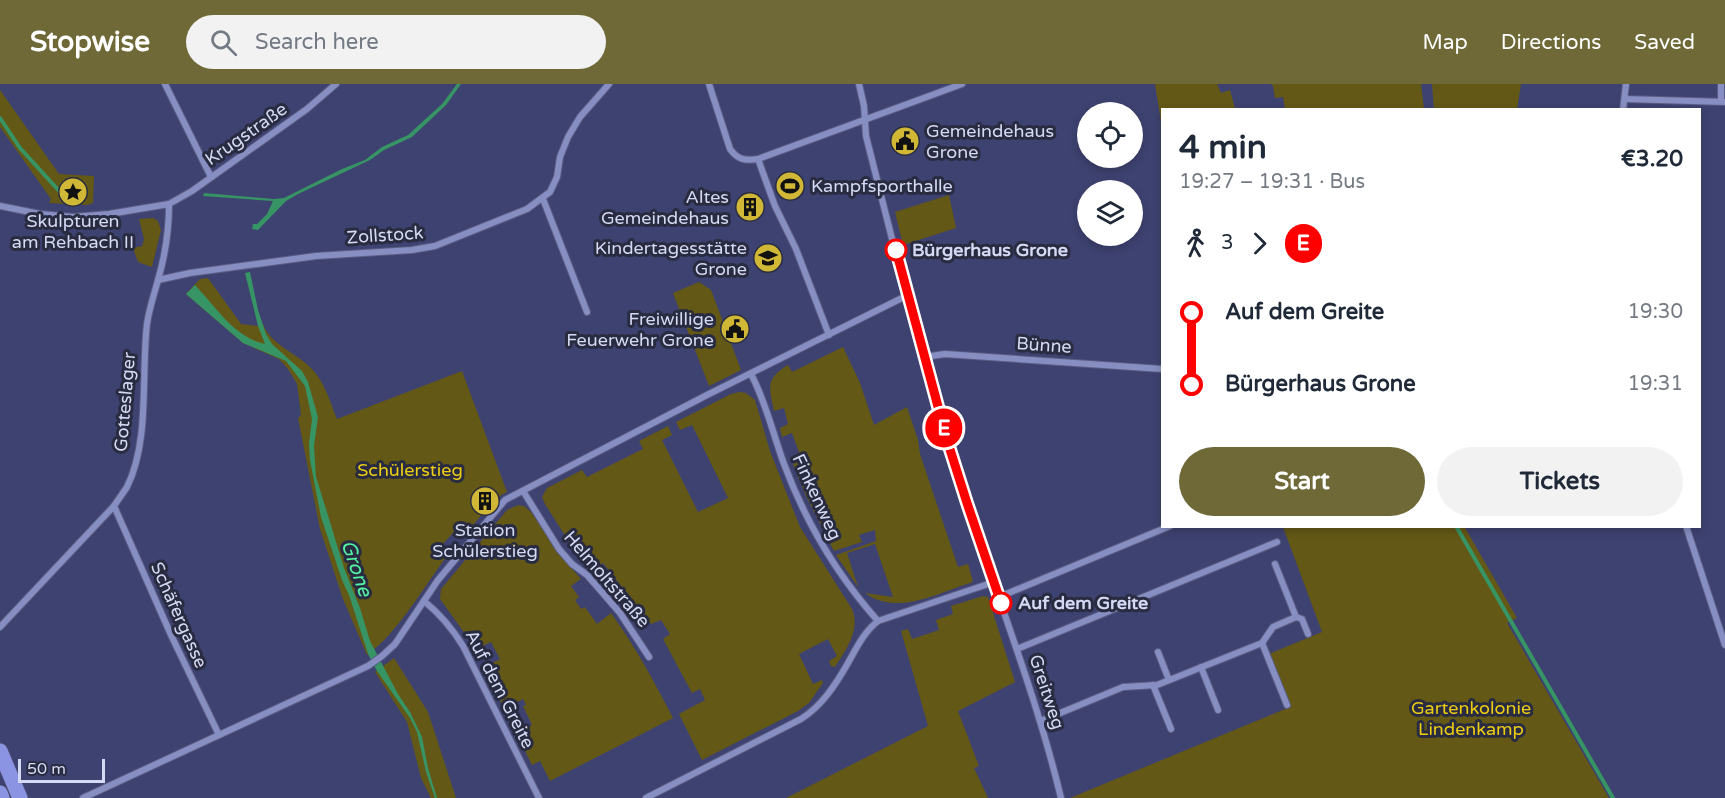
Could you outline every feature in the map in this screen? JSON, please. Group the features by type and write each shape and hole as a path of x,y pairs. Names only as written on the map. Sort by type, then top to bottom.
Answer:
{"main road":[{"path":"0,751 20,798"},
{"path":"0,793 2,798"}],"street":[{"path":"165,84 211,177"},
{"name":"Krugstraße","path":"169,204 192,191 307,109 336,84"},
{"path":"587,312 543,199 553,186 568,137 580,117 609,84"},
{"path":"709,84 730,149 735,156 748,160 758,159 962,84"},
{"name":"Greitweg","path":"860,84 866,136 924,357 967,503 1041,721 1061,798"},
{"path":"1623,108 1626,84"},
{"path":"1625,99 1723,102 1721,84"},
{"path":"758,159 775,206 796,249 829,334"},
{"name":"Zollstock","path":"158,280 190,273 316,256 412,250 435,246 527,209 543,199"},
{"path":"0,206 40,214 73,216 109,214 169,204"},
{"name":"Gotteslager","path":"0,627 114,506 127,487 135,466 143,412 147,323 158,280 169,218 169,204"},
{"path":"83,798 328,686 371,664 395,644 438,580 501,504 908,295"},
{"name":"Bünne","path":"924,357 945,354 1161,369"},
{"name":"Finkenweg","path":"751,374 761,394 785,465 808,519 838,572 878,621"},
{"name":"Helmoltstraße","path":"523,491 559,549 620,613 650,657"},
{"name":"Schäfergasse","path":"114,506 171,635 219,735"},
{"path":"999,597 1165,528"},
{"path":"1687,528 1725,645"},
{"path":"1017,649 1277,542"},
{"path":"1275,564 1296,617"},
{"path":"646,798 813,711 838,679 864,635 878,621 994,582"},
{"name":"Auf dem Greite","path":"424,601 437,611 451,627 463,646 539,798"},
{"path":"1041,721 1123,687 1153,685 1169,680 1262,643 1273,627 1296,617 1302,619 1308,634"},
{"path":"1262,643 1287,705"},
{"path":"1158,652 1169,680"},
{"path":"1201,667 1218,710"},
{"path":"1153,685 1171,729"}],"green space":[{"path":"1155,84 1217,84 1221,93 1230,90 1235,108 1161,108 1161,122"},
{"path":"1271,84 1421,84 1424,108 1285,108 1283,97 1275,98"},
{"path":"1432,84 1521,84 1517,108 1434,108"},
{"path":"0,90 59,174 94,176 93,203 87,205 49,203 51,199 0,127"},
{"path":"949,195 956,228 903,245 895,212"},
{"path":"153,218 158,221 161,230 152,267 138,262 133,248 142,246 144,239 139,219"},
{"name":"Schülerstieg","path":"208,278 241,324 258,326 263,324 277,343 311,368 324,386 337,419 462,371 507,492 496,498 469,530 461,524 442,545 449,553 411,608 390,634 367,655 343,599 320,529 298,418 301,415 297,384 279,359 243,343 186,294 200,279"},
{"path":"699,282 711,290 741,370 709,386 673,293"},
{"path":"843,347 860,383 874,425 907,407 918,440 920,454 958,567 968,564 973,582 919,600 891,603 878,600 865,593 893,597 875,544 847,553 858,587 836,555 876,541 875,530 859,535 862,542 834,551 806,496 793,464 802,460 792,433 782,437 780,428 788,424 784,408 774,411 770,384 775,375 788,365 792,372"},
{"path":"746,393 755,400 770,451 800,527 852,609 855,625 851,640 835,667 831,666 829,661 837,656 828,639 799,654 813,684 822,680 823,683 809,703 798,711 702,760 679,714 705,700 700,689 692,693 663,639 670,634 661,620 651,624 603,563 597,566 587,554 581,557 571,545 542,497 547,488 582,470 587,477 643,449 639,441 668,426 672,435 662,440 698,512 728,498 692,425 680,430 676,422 731,394"},
{"path":"518,505 524,506 531,512 559,554 581,579 571,586 579,597 575,600 581,609 585,607 597,624 611,613 644,664 673,718 550,781 540,761 532,765 516,733 532,725 523,706 526,705 523,699 504,709 484,668 500,659 491,642 476,649 440,599 441,589 507,510"},
{"name":"Gartenkolonie Lindenkamp","path":"1283,528 1465,528 1517,618 1507,623 1609,798 1070,798 1290,707 1269,654 1322,632"},
{"path":"983,596 988,597 1015,682 958,711 979,766 974,768 988,798 786,798 928,726 901,631 908,629 912,639 939,630 936,620 953,614 951,606"},
{"path":"394,658 428,712 456,798 431,798 421,778 407,722 375,672"}],"shaded area":[{"path":"457,84 461,84 446,105 412,137 286,201 258,230 252,229 253,224 257,224 267,214 273,201 203,196 204,193 284,198 365,160 382,147 408,135 442,104"},
{"path":"250,272 266,334 272,344 302,371 308,382 318,417 314,446 316,477 344,568 370,641 422,737 437,798 435,798 426,772 417,732 368,654 321,517 310,460 312,419 305,386 286,361 243,343 186,294 195,285 235,328 254,341 265,344 258,326 245,273"}],"waterway":[{"path":"0,118 20,148 61,193"},
{"path":"1457,528 1613,798"}],"bus line":[{"name":"E","path":"896,250 947,440 1001,603"}],"place":[{"name":"Gemeindehaus Grone","path":"905,141"},
{"name":"Kampfsporthalle","path":"790,186"},
{"name":"Skulpturen am Rehbach II","path":"73,192"},
{"name":"Altes Gemeindehaus","path":"750,207"},
{"name":"Bürgerhaus Grone","path":"896,250"},
{"name":"Kindertagesstätte Grone","path":"768,258"},
{"name":"Freiwillige Feuerwehr Grone","path":"735,329"},
{"name":"Station Schülerstieg","path":"485,501"},
{"name":"Auf dem Greite","path":"1001,603"}],"water label":[{"name":"Grone","path":"357,568"}]}
